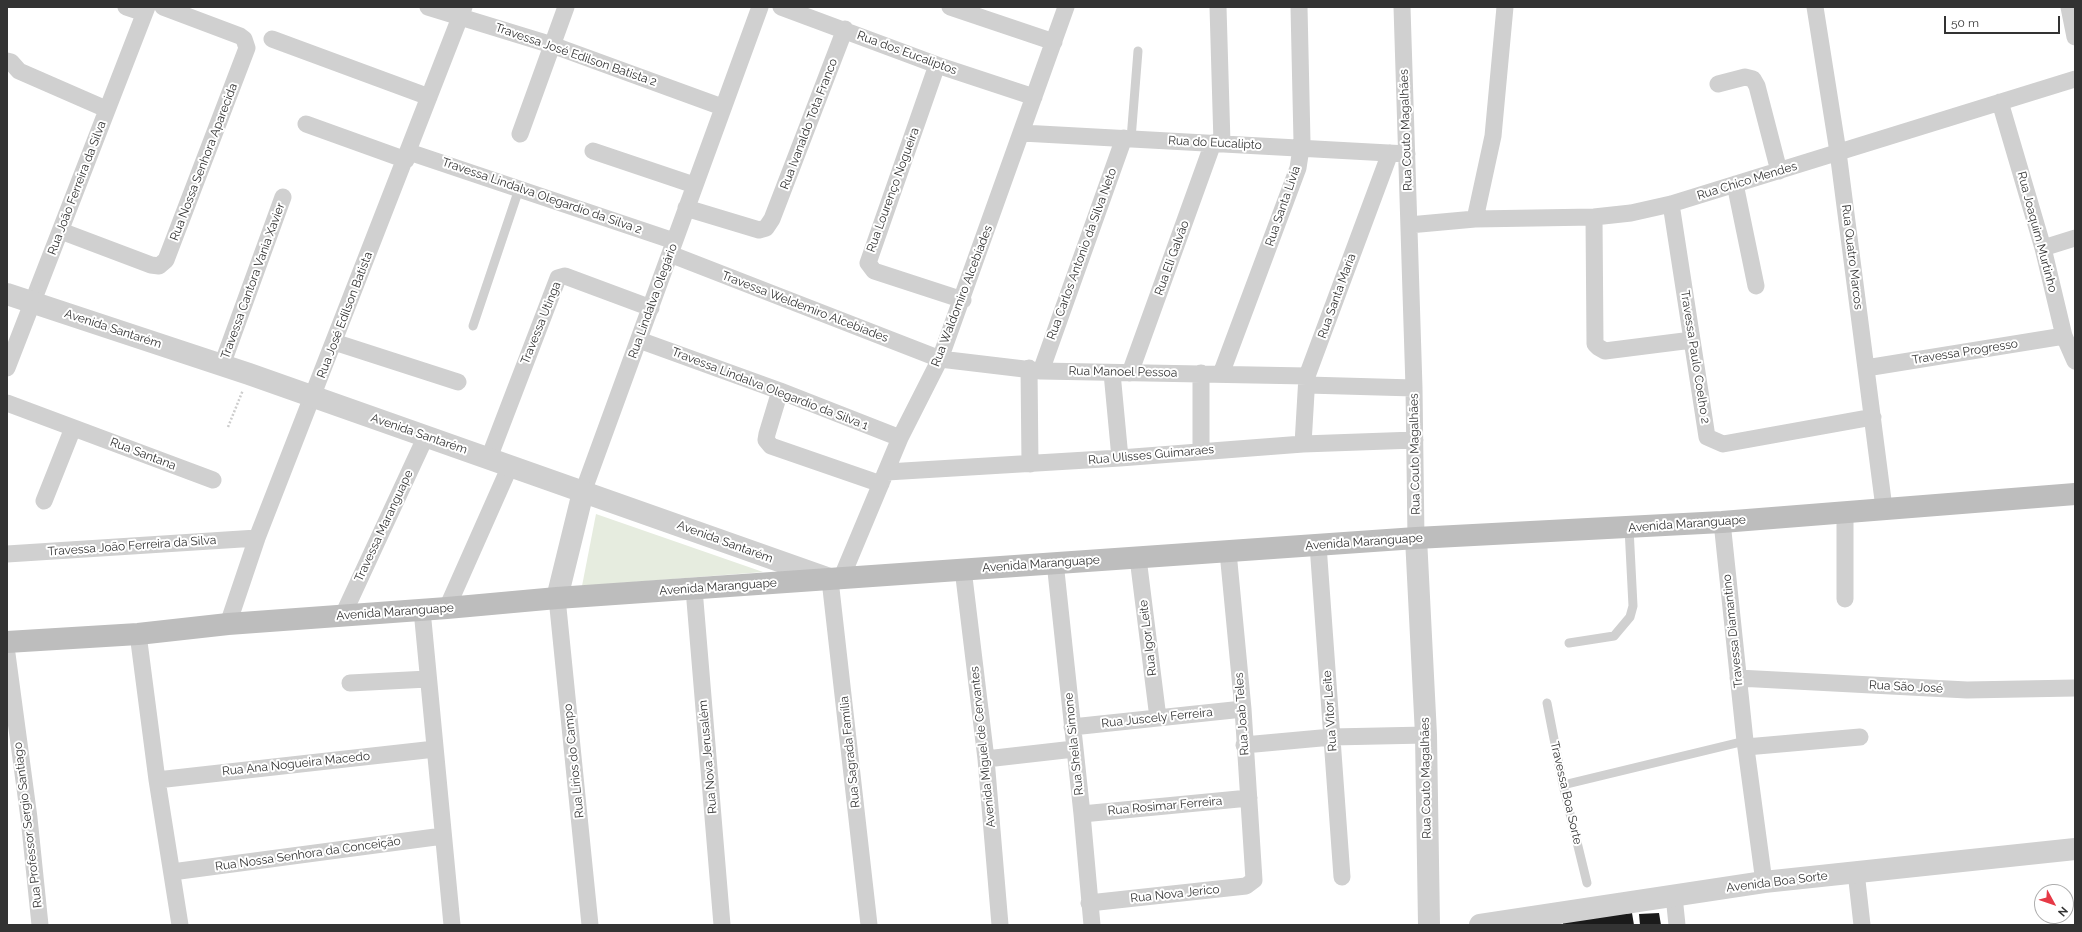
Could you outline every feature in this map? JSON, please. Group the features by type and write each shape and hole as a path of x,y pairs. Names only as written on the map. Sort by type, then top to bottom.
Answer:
{"main road":[{"name":"Avenida Maranguape","path":"7,642 138,634 228,624 448,608 557,598 963,570 1054,562 1138,558 1416,538 1722,522 1845,511 2075,494"}],"street":[{"path":"126,7 145,10"},
{"name":"Rua Nossa Senhora Aparecida","path":"61,231 152,265 159,266 166,260 247,48 247,43 240,36 163,7"},
{"name":"Travessa José Edilson Batista 2","path":"428,7 462,12 722,107"},
{"path":"520,134 566,7"},
{"name":"Rua Lindalva Olegário","path":"557,598 583,492 651,308 722,107 760,7"},
{"name":"Rua dos Eucaliptos","path":"781,7 845,29 937,65 1034,97"},
{"path":"950,7 1054,42"},
{"name":"Rua Waldomiro Alcebíades","path":"836,579 884,478 900,438 940,359 963,300 1066,7"},
{"name":"Rua Eli Galvão","path":"1130,373 1218,143 1218,7"},
{"name":"Rua Santa Livia","path":"1221,374 1292,185 1301,148 1300,7"},
{"name":"Rua Couto Magalhães","path":"1402,7 1414,388 1416,538 1426,735 1429,925"},
{"path":"1475,219 1493,136 1505,7"},
{"name":"Rua Quatro Marcos","path":"1815,7 1838,152 1884,508"},
{"path":"2069,7 2075,37"},
{"name":"Rua João Ferreira da Silva","path":"7,368 145,10"},
{"name":"Rua José Edilson Batista","path":"228,624 257,538 313,398 462,12"},
{"name":"Rua Ivanaldo Tota Franco","path":"686,208 759,230 766,228 772,219 845,29"},
{"path":"272,39 429,97"},
{"path":"7,60 11,62 19,72 106,109"},
{"name":"Rua Lourenço Nogueira","path":"937,65 868,263 874,270 963,300"},
{"path":"1718,84 1745,77 1753,80 1757,86 1779,171"},
{"name":"Rua Chico Mendes","path":"1409,226 1475,219 1594,217 1631,213 1671,204 2075,79"},
{"name":"Rua Joaquim Murtinho","path":"2000,102 2043,248 2064,336 2075,361"},
{"name":"Travessa Lindalva Olegardio da Silva 2","path":"306,124 519,189 672,248"},
{"name":"Rua do Eucalipto","path":"1022,133 1407,154"},
{"name":"Rua Carlos Antonio da Silva Neto","path":"1035,370 1128,138"},
{"path":"594,151 694,185"},
{"name":"Rua Santa Maria","path":"1303,444 1307,380 1390,153"},
{"path":"1735,184 1756,286"},
{"name":"Travessa Cantora Vania Xavier","path":"222,365 283,197"},
{"name":"Travessa Paulo Coelho 2","path":"1671,204 1707,437 1723,444 1873,417"},
{"path":"1594,217 1595,344 1605,351 1692,340"},
{"path":"2043,248 2075,238"},
{"name":"Travessa Weldemiro Alcebiades","path":"672,248 940,359"},
{"name":"Travessa Utinga","path":"489,458 534,339 560,277 565,276 651,308"},
{"name":"Avenida Santarém","path":"7,294 249,374 313,398 836,579"},
{"name":"Travessa Progresso","path":"1866,368 2064,336"},
{"name":"Travessa Lindalva Olegardio da Silva 1","path":"639,340 780,391 900,438"},
{"path":"334,342 458,382"},
{"name":"Rua Manoel Pessoa","path":"940,359 1035,370 1112,373 1201,373 1414,388"},
{"path":"1030,464 1035,370"},
{"path":"1112,373 1120,458"},
{"path":"1201,373 1201,451"},
{"path":"780,391 766,440 771,446 884,478"},
{"name":"Rua Santana","path":"7,403 213,480"},
{"path":"44,502 73,428"},
{"name":"Travessa Maranguape","path":"343,615 426,436"},
{"name":"Rua Ulisses Guimaraes","path":"884,478 1030,464 1201,451 1303,444 1414,440"},
{"path":"448,608 510,466"},
{"path":"1845,511 1845,599"},
{"name":"Travessa Diamantino","path":"1722,522 1745,744 1764,882"},
{"name":"Travessa João Ferreira da Silva","path":"7,554 257,538"},
{"name":"Rua Vitor Leite","path":"1318,545 1342,877"},
{"name":"Rua Joab Teles","path":"1228,552 1243,709 1244,745 1256,876"},
{"name":"Rua Igor Leite","path":"1138,558 1158,718"},
{"name":"Rua Sheila Simone","path":"1054,562 1082,814 1092,925"},
{"name":"Avenida Miguel de Cervantes","path":"963,570 986,759 1000,925"},
{"name":"Rua Sagrada Família","path":"836,579 869,925"},
{"name":"Rua Nova Jerusalém","path":"694,589 722,925"},
{"name":"Rua Lírios do Campo","path":"557,598 590,925"},
{"path":"422,610 442,836 452,925"},
{"path":"138,634 157,780 180,925"},
{"name":"Rua Professor Sergio Santiago","path":"7,654 29,818 40,925"},
{"name":"Rua São José","path":"1738,678 1967,690 2075,688"},
{"path":"350,683 428,679"},
{"name":"Rua Juscely Ferreira","path":"1072,727 1243,709"},
{"path":"1244,745 1332,737 1426,735"},
{"path":"1745,744 1860,737"},
{"name":"Rua Ana Nogueira Macedo","path":"157,780 435,748"},
{"path":"986,759 1074,749"},
{"name":"Rua Rosimar Ferreira","path":"1082,814 1249,798"},
{"name":"Rua Nossa Senhora da Conceição","path":"172,872 303,856 442,836"},
{"name":"Avenida Boa Sorte","path":"1480,925 1764,882 2075,849"},
{"path":"1856,872 1862,925"},
{"name":"Rua Nova Jerico","path":"1089,903 1246,886 1251,884 1256,876"},
{"path":"1674,896 1677,925"}],"lane":[{"path":"1128,138 1138,51"},
{"path":"473,326 519,189"},
{"path":"1569,643 1614,636 1630,617 1633,606 1629,528"},
{"name":"Travessa Boa Sorte","path":"1547,703 1587,883"},
{"path":"1564,785 1745,744"}],"path":[{"path":"228,427 249,374"}],"shaded area":[{"path":"596,514 763,572 582,586"}],"building":[{"path":"1632,913 1634,925 1563,925 1563,920"},
{"path":"1659,913 1661,925 1640,925 1639,914"}]}
